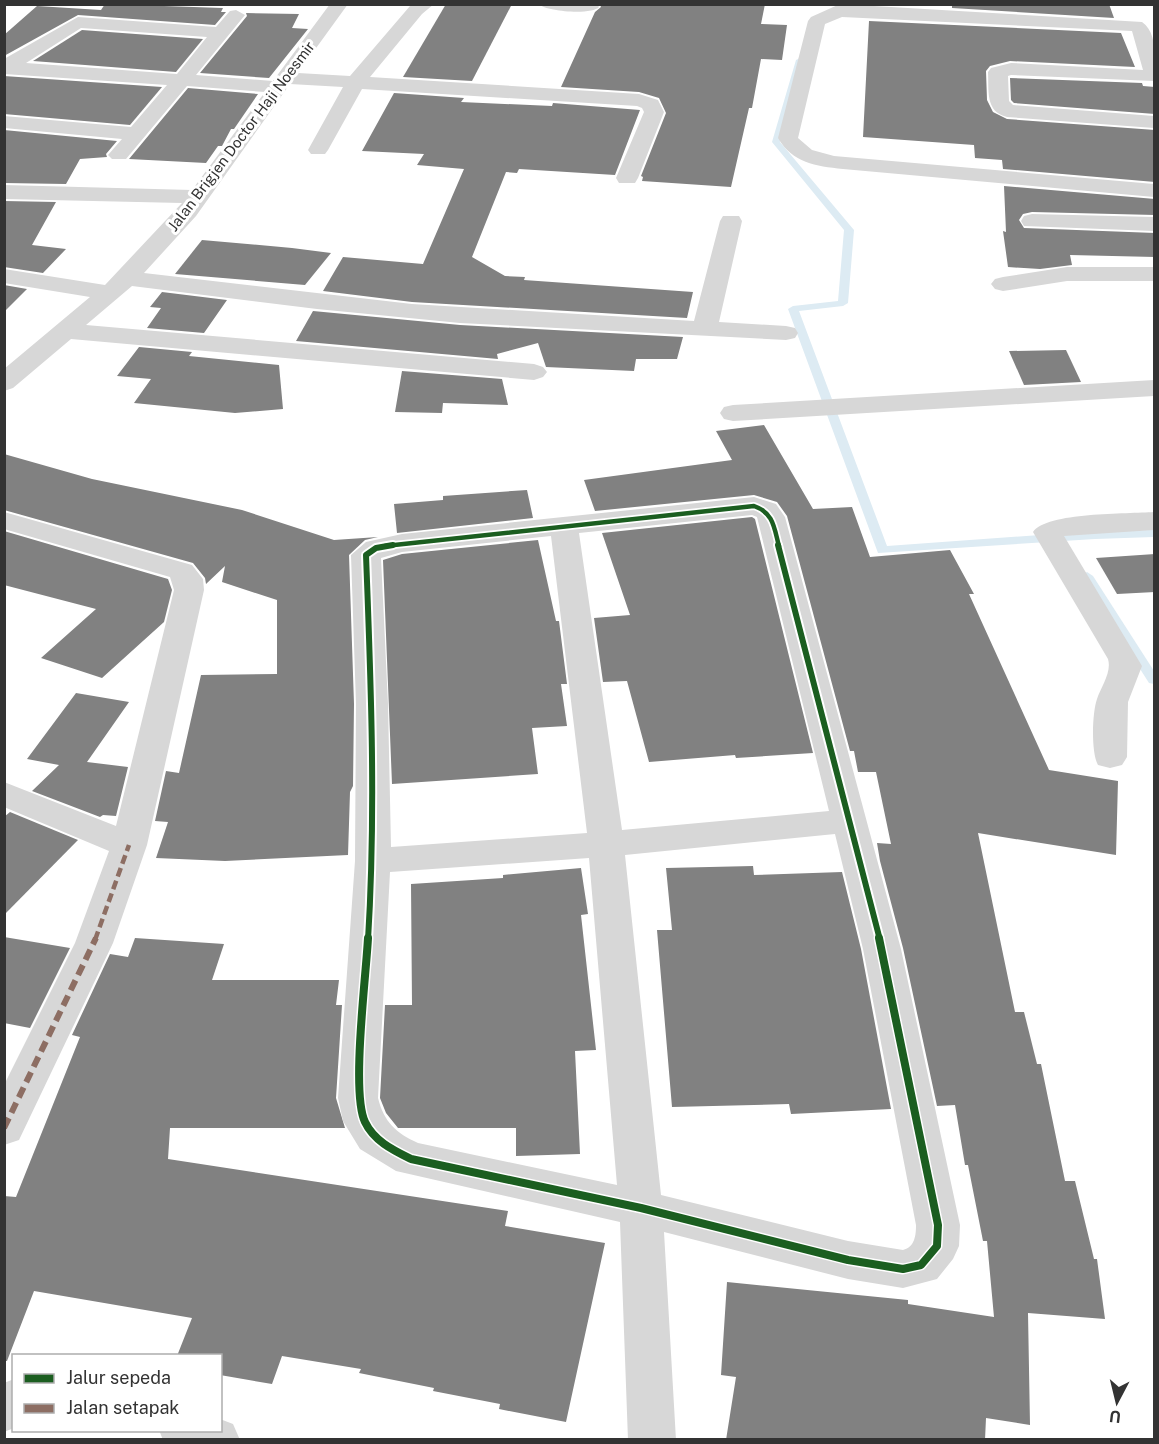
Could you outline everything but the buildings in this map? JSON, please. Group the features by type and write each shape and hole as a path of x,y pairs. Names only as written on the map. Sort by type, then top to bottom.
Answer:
{"street":[{"path":"5,67 78,21 100,4"},
{"name":"Jalan Brigjen Doctor Haji Noesmir","path":"4,382 119,285 198,197 339,4"},
{"path":"318,150 355,83 416,10 425,4"},
{"path":"548,4 590,7"},
{"path":"975,4 1155,18"},
{"path":"1155,122 1007,111 999,102 998,72 1011,69 1150,76 1155,74 1142,30 1136,26 847,8 820,19 816,24 788,138 794,150 817,160 843,164 1155,191"},
{"path":"119,155 236,15"},
{"path":"78,21 221,33"},
{"path":"5,67 183,79 355,83 639,100 651,104 654,112 627,178"},
{"path":"4,122 137,134"},
{"path":"4,192 198,197"},
{"path":"705,328 731,221"},
{"path":"1032,221 1155,225"},
{"path":"1003,284 1067,274 1155,274"},
{"path":"4,276 507,319 786,333"},
{"path":"67,331 534,372"},
{"path":"734,413 1155,388"},
{"path":"754,506 766,510 771,517 882,949 938,1225 937,1246 921,1264 903,1269 848,1260 641,1208 411,1159 387,1148 370,1132 360,1116 358,1098 373,861 372,704 366,555 376,548 402,543 564,526 754,506"},
{"path":"4,520 181,571 188,579 189,590 129,845 94,943 4,1128"},
{"path":"1110,757 1112,702 1126,666 1124,658 1050,538 1052,529 1155,521"},
{"path":"564,526 606,844 641,1208 652,1440"},
{"path":"4,793 129,845"},
{"path":"373,861 606,844 848,821"},
{"path":"187,1432 216,1440"}],"waterway":[{"path":"800,60 776,142 849,230 843,303 793,309 882,550 1095,535 1154,534"},
{"path":"1087,576 1154,680"}],"marked path":[{"path":"4,1128 94,943 129,845"}],"cycle path":[{"path":"754,506 766,510 771,517 882,949 938,1225 937,1246 921,1265 903,1269 848,1260 641,1208 411,1159 390,1149 375,1137 364,1121 360,1110 358,1098 373,861 372,704 366,555 376,548 402,543 754,506"}]}
